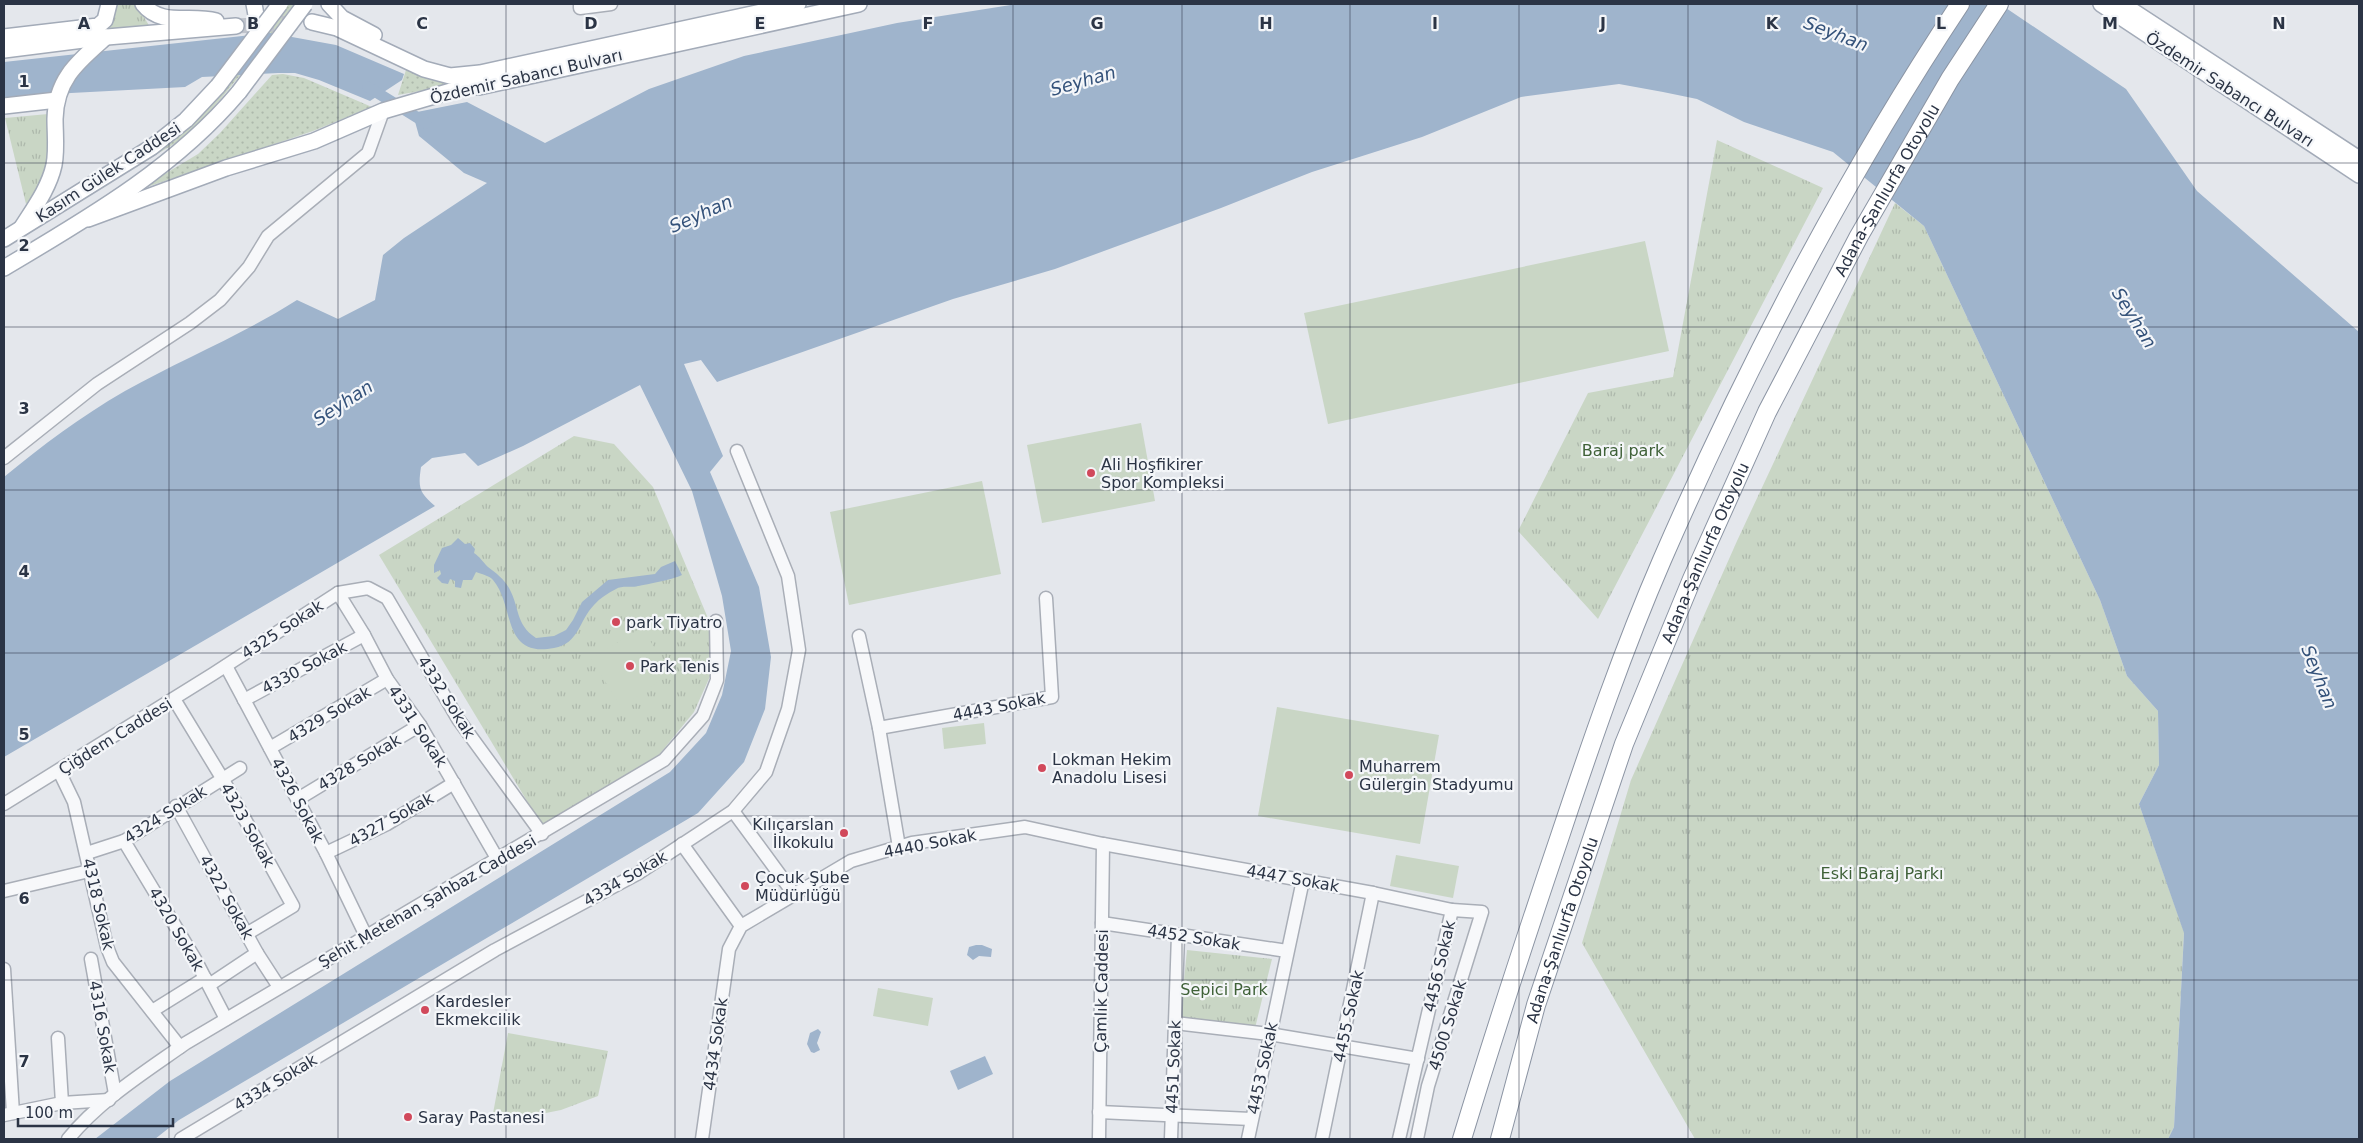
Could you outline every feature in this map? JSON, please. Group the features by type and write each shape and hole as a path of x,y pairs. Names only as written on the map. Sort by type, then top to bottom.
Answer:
{"highway":[{"name":"Adana-Şanlıurfa Otoyolu","path":"1462,1139 1504,1002 1592,738 1661,562 1737,396 1832,214 1922,60 1960,4"},
{"name":"Adana-Şanlıurfa Otoyolu","path":"1500,1139 1536,1005 1624,744 1692,579 1767,412 1859,236 1950,79 1999,4"}],"main road":[{"path":"4,37 98,26 105,20 109,4"},
{"path":"4,50 107,37 236,26 211,20 161,18 149,12 143,4"},
{"name":"Kasım Gülek Caddesi","path":"4,239 170,133 186,120 218,86 257,16 280,4"},
{"name":"Kasım Gülek Caddesi","path":"4,268 88,219 192,143 239,92 305,4"},
{"path":"329,4 342,18 431,65 472,80"},
{"name":"Özdemir Sabancı Bulvarı","path":"88,219 226,168 314,141 383,111 472,80 798,4"},
{"name":"Özdemir Sabancı Bulvarı","path":"312,22 337,28 424,69 472,80 478,87 859,4"},
{"name":"Özdemir Sabancı Bulvarı","path":"2101,4 2359,174"},
{"name":"Özdemir Sabancı Bulvarı","path":"2122,4 2359,159"},
{"path":"20,230 40,200 51,175 55,153 58,98 70,72 86,53 107,37"},
{"path":"4,106 58,98"}],"street":[{"path":"580,4 580,8 612,4"},
{"path":"4,458 97,384 190,324 220,300 249,267 268,236 368,153 383,111"},
{"name":"4334 Sokak","path":"181,1139 495,950 637,874 733,811 766,772 788,709 798,650 788,576 737,450"},
{"name":"4332 Sokak","path":"338,593 368,588 387,598 458,719 542,834"},
{"name":"4331 Sokak","path":"338,593 364,635 387,680 420,725 498,860"},
{"name":"4325 Sokak","path":"226,666 338,593"},
{"name":"4443 Sokak","path":"879,728 1052,698 1046,598"},
{"name":"Şehit Metehan Şahbaz Caddesi","path":"68,1139 79,1126 112,1097 180,1047 664,760 703,716 717,680 716,621"},
{"name":"4330 Sokak","path":"244,700 364,635"},
{"path":"858,636 879,728 898,847"},
{"name":"Çiğdem Caddesi","path":"4,804 226,666"},
{"name":"4326 Sokak","path":"226,666 298,799 366,936"},
{"name":"4329 Sokak","path":"270,748 387,680"},
{"name":"4323 Sokak","path":"174,699 222,778 293,906 248,934"},
{"name":"4328 Sokak","path":"298,799 420,725"},
{"name":"4324 Sokak","path":"87,853 124,841 176,806 240,768"},
{"name":"4318 Sokak","path":"59,771 74,802 107,947 113,962 180,1047"},
{"name":"4327 Sokak","path":"326,853 386,824 454,783"},
{"name":"4322 Sokak","path":"176,806 257,953 279,987"},
{"path":"733,811 794,894"},
{"name":"4440 Sokak","path":"741,926 851,861 898,847 1025,827 1103,844"},
{"name":"4320 Sokak","path":"124,841 207,982 226,1019"},
{"path":"682,844 741,926"},
{"name":"4447 Sokak","path":"1103,844 1373,893 1452,910 1482,912"},
{"name":"Çamlık Caddesi","path":"1099,1139 1103,844"},
{"path":"4,891 89,872"},
{"name":"4453 Sokak","path":"1248,1139 1303,880"},
{"name":"4455 Sokak","path":"1322,1139 1373,893"},
{"name":"4456 Sokak","path":"1399,1139 1452,910"},
{"name":"4500 Sokak","path":"1417,1139 1428,1086 1482,912"},
{"name":"4452 Sokak","path":"1102,923 1287,951"},
{"name":"4434 Sokak","path":"702,1139 729,949 741,926"},
{"name":"4451 Sokak","path":"1171,1139 1178,935"},
{"path":"152,1011 257,953"},
{"name":"4316 Sokak","path":"90,959 112,1097"},
{"path":"4,969 8,1114 62,1103 112,1097"},
{"path":"1175,1023 1269,1034 1418,1059"},
{"path":"58,1038 62,1103"},
{"path":"1099,1112 1251,1119"}],"green space":[{"path":"114,4 136,4 150,27 107,32 112,22"},
{"path":"289,4 294,4 242,73 214,107 184,138 4,245 172,142 202,115"},
{"path":"406,70 433,80 453,81 453,85 398,95"},
{"path":"283,74 304,78 372,107 313,131 138,190 198,154 220,133 272,75"},
{"path":"48,114 52,157 37,191 26,204 5,118"},
{"name":"Baraj park","path":"1717,140 1823,188 1598,619 1518,531 1588,393 1673,377"},
{"name":"Eski Baraj Parkı","path":"1895,203 1924,226 2100,600 2127,676 2158,711 2159,765 2139,804 2184,932 2174,1127 2168,1139 1695,1139 1582,943 1631,780 1737,541"},
{"path":"1645,241 1669,351 1328,424 1304,313"},
{"name":"Ali Hoşfikirer Spor Kompleksi","path":"1141,423 1155,501 1042,523 1027,445"},
{"path":"574,436 614,444 653,487 710,623 712,672 694,712 658,756 542,826 379,555"},
{"path":"982,481 1001,574 849,605 830,512"},
{"name":"Park Tenis","path":"642,627 670,674 621,707 591,659"},
{"name":"Muharrem Gülergin Stadyumu","path":"1277,707 1439,735 1420,844 1258,816"},
{"path":"984,723 986,744 944,749 942,728"},
{"path":"1396,855 1459,866 1453,898 1390,886"},
{"name":"Sepici Park","path":"1187,950 1272,959 1255,1028 1180,1020"},
{"path":"878,988 933,998 928,1026 873,1016"},
{"path":"508,1033 608,1051 598,1096 561,1110 491,1124"}],"water":[{"name":"Seyhan","path":"1017,4 2000,4 2126,89 2197,191 2359,332 2359,1139 2168,1139 2174,1127 2184,933 2139,804 2159,765 2158,711 2127,676 2100,600 1924,226 1833,152 1744,122 1697,99 1619,84 1521,97 1422,137 1312,172 1221,208 1055,269 953,299 717,382 701,360 684,364 723,456 710,472 759,587 771,657 765,709 744,762 698,813 179,1120 155,1139 95,1139 170,1081 670,772 706,733 722,695 731,651 722,596 692,491 640,385 523,446 478,466 465,453 432,458 421,467 420,485 423,493 435,506 4,757 4,477 62,432 108,401 146,379 276,313 297,300 338,319 375,300 383,255 404,238 487,183 464,173 419,136 414,118 417,112 467,102 545,143 649,89 744,56 897,23"},
{"path":"270,33 336,45 404,74 402,80 370,101 319,80 295,73 278,73 202,77 185,87 71,93 4,101 4,62"},
{"path":"458,538 465,544 470,543 475,549 474,553 504,581 509,588 524,627 536,638 554,636 566,630 582,602 608,580 655,574 661,567 675,561 682,575 654,583 616,589 594,605 569,642 554,648 537,649 525,645 517,637 500,591 488,576 476,572 472,580 463,580 461,588 455,587 455,581 450,579 448,584 442,583 437,578 441,574 440,570 434,573 434,565 442,548 451,545"},
{"path":"976,945 992,949 991,957 979,956 973,960 967,955 969,947"},
{"path":"818,1029 821,1032 817,1043 820,1050 814,1053 811,1052 807,1044 810,1033"},
{"path":"985,1056 993,1074 958,1090 950,1071"}],"waterway":[{"path":"368,87 426,123"}],"tunnel":[{"path":"236,26 312,22"}],"place":[{"name":"Ali Hoşfikirer Spor Kompleksi","path":"1091,473"},
{"name":"park Tiyatro","path":"616,622"},
{"name":"Park Tenis","path":"630,666"},
{"name":"Lokman Hekim Anadolu Lisesi","path":"1042,768"},
{"name":"Muharrem Gülergin Stadyumu","path":"1349,775"},
{"name":"Kılıçarslan İlkokulu","path":"844,833"},
{"name":"Çocuk Şube Müdürlüğü","path":"745,886"},
{"name":"Kardesler Ekmekcilik","path":"425,1010"},
{"name":"Saray Pastanesi","path":"408,1117"}]}
